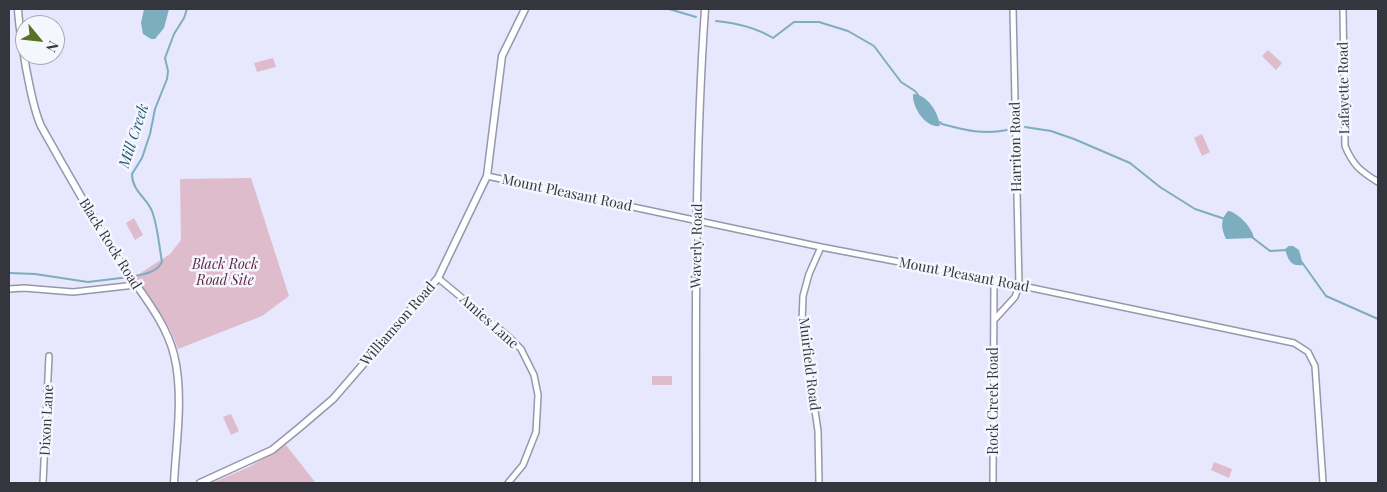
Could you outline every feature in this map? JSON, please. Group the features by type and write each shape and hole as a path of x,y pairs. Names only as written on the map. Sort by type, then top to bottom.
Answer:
{"street":[{"name":"Black Rock Road","path":"18,9 20,38 37,117 82,201 166,332 171,344 177,367 178,398 174,483"},
{"name":"Williamson Road","path":"200,483 272,450 299,428 332,399 438,278 487,176 502,56 525,9"},
{"name":"Waverly Road","path":"696,483 696,274 700,91 705,9"},
{"name":"Harriton Road","path":"1013,9 1019,286"},
{"name":"Lafayette Road","path":"1343,9 1345,146 1351,160 1360,171 1378,182"},
{"name":"Mount Pleasant Road","path":"487,176 821,247 994,280 1294,343 1302,347 1313,359 1317,374 1321,483"},
{"name":"Muirfield Road","path":"819,483 818,431 802,322 805,288 821,247"},
{"name":"Amies Lane","path":"438,278 510,337 520,349 534,375 538,395 536,432 523,465 508,483"},
{"path":"9,289 24,288 73,292 132,279"},
{"name":"Rock Creek Road","path":"993,483 994,280"},
{"path":"994,320 1015,297 1019,286"},
{"name":"Dixon Lane","path":"44,483 49,356"}],"green space":[{"path":"1268,50 1282,63 1276,70 1262,56"},
{"path":"273,58 276,67 257,72 254,63"},
{"path":"1202,134 1210,152 1202,156 1194,138"},
{"name":"Black Rock Road Site","path":"251,178 289,296 262,316 178,349 165,321 136,276 170,254 181,240 180,179"},
{"path":"134,218 143,235 135,240 126,223"},
{"path":"652,376 672,376 672,385 652,385"},
{"path":"231,414 239,431 231,435 223,417"},
{"path":"286,445 315,482 319,483 212,483 249,467"},
{"path":"1214,462 1232,469 1229,478 1211,470"}],"water":[{"path":"144,9 169,9 164,28 155,39 151,39 143,34 141,23"},
{"path":"913,94 923,97 931,105 935,110 940,126 929,124 920,116 913,99"},
{"path":"1228,211 1236,214 1244,222 1251,230 1254,238 1226,239 1222,224"},
{"path":"1289,246 1299,250 1303,265 1296,265 1291,262 1285,249"}],"waterway":[{"name":"Mill Creek","path":"133,276 154,271 162,262 152,211 134,185 132,174 142,158 150,134 155,109 167,79 168,71 165,58 174,34 187,9"},
{"path":"669,9 696,17"},
{"path":"716,21 746,26 773,38 794,22 819,22 848,31 874,46 901,82 918,95"},
{"path":"940,122 974,131 1007,130"},
{"path":"1025,127 1051,131 1130,163 1160,187 1195,209 1225,219"},
{"path":"1253,238 1270,251 1287,250"},
{"path":"1301,261 1326,296 1378,319"},
{"name":"Mill Creek","path":"9,273 35,274 88,282 129,277"}]}
